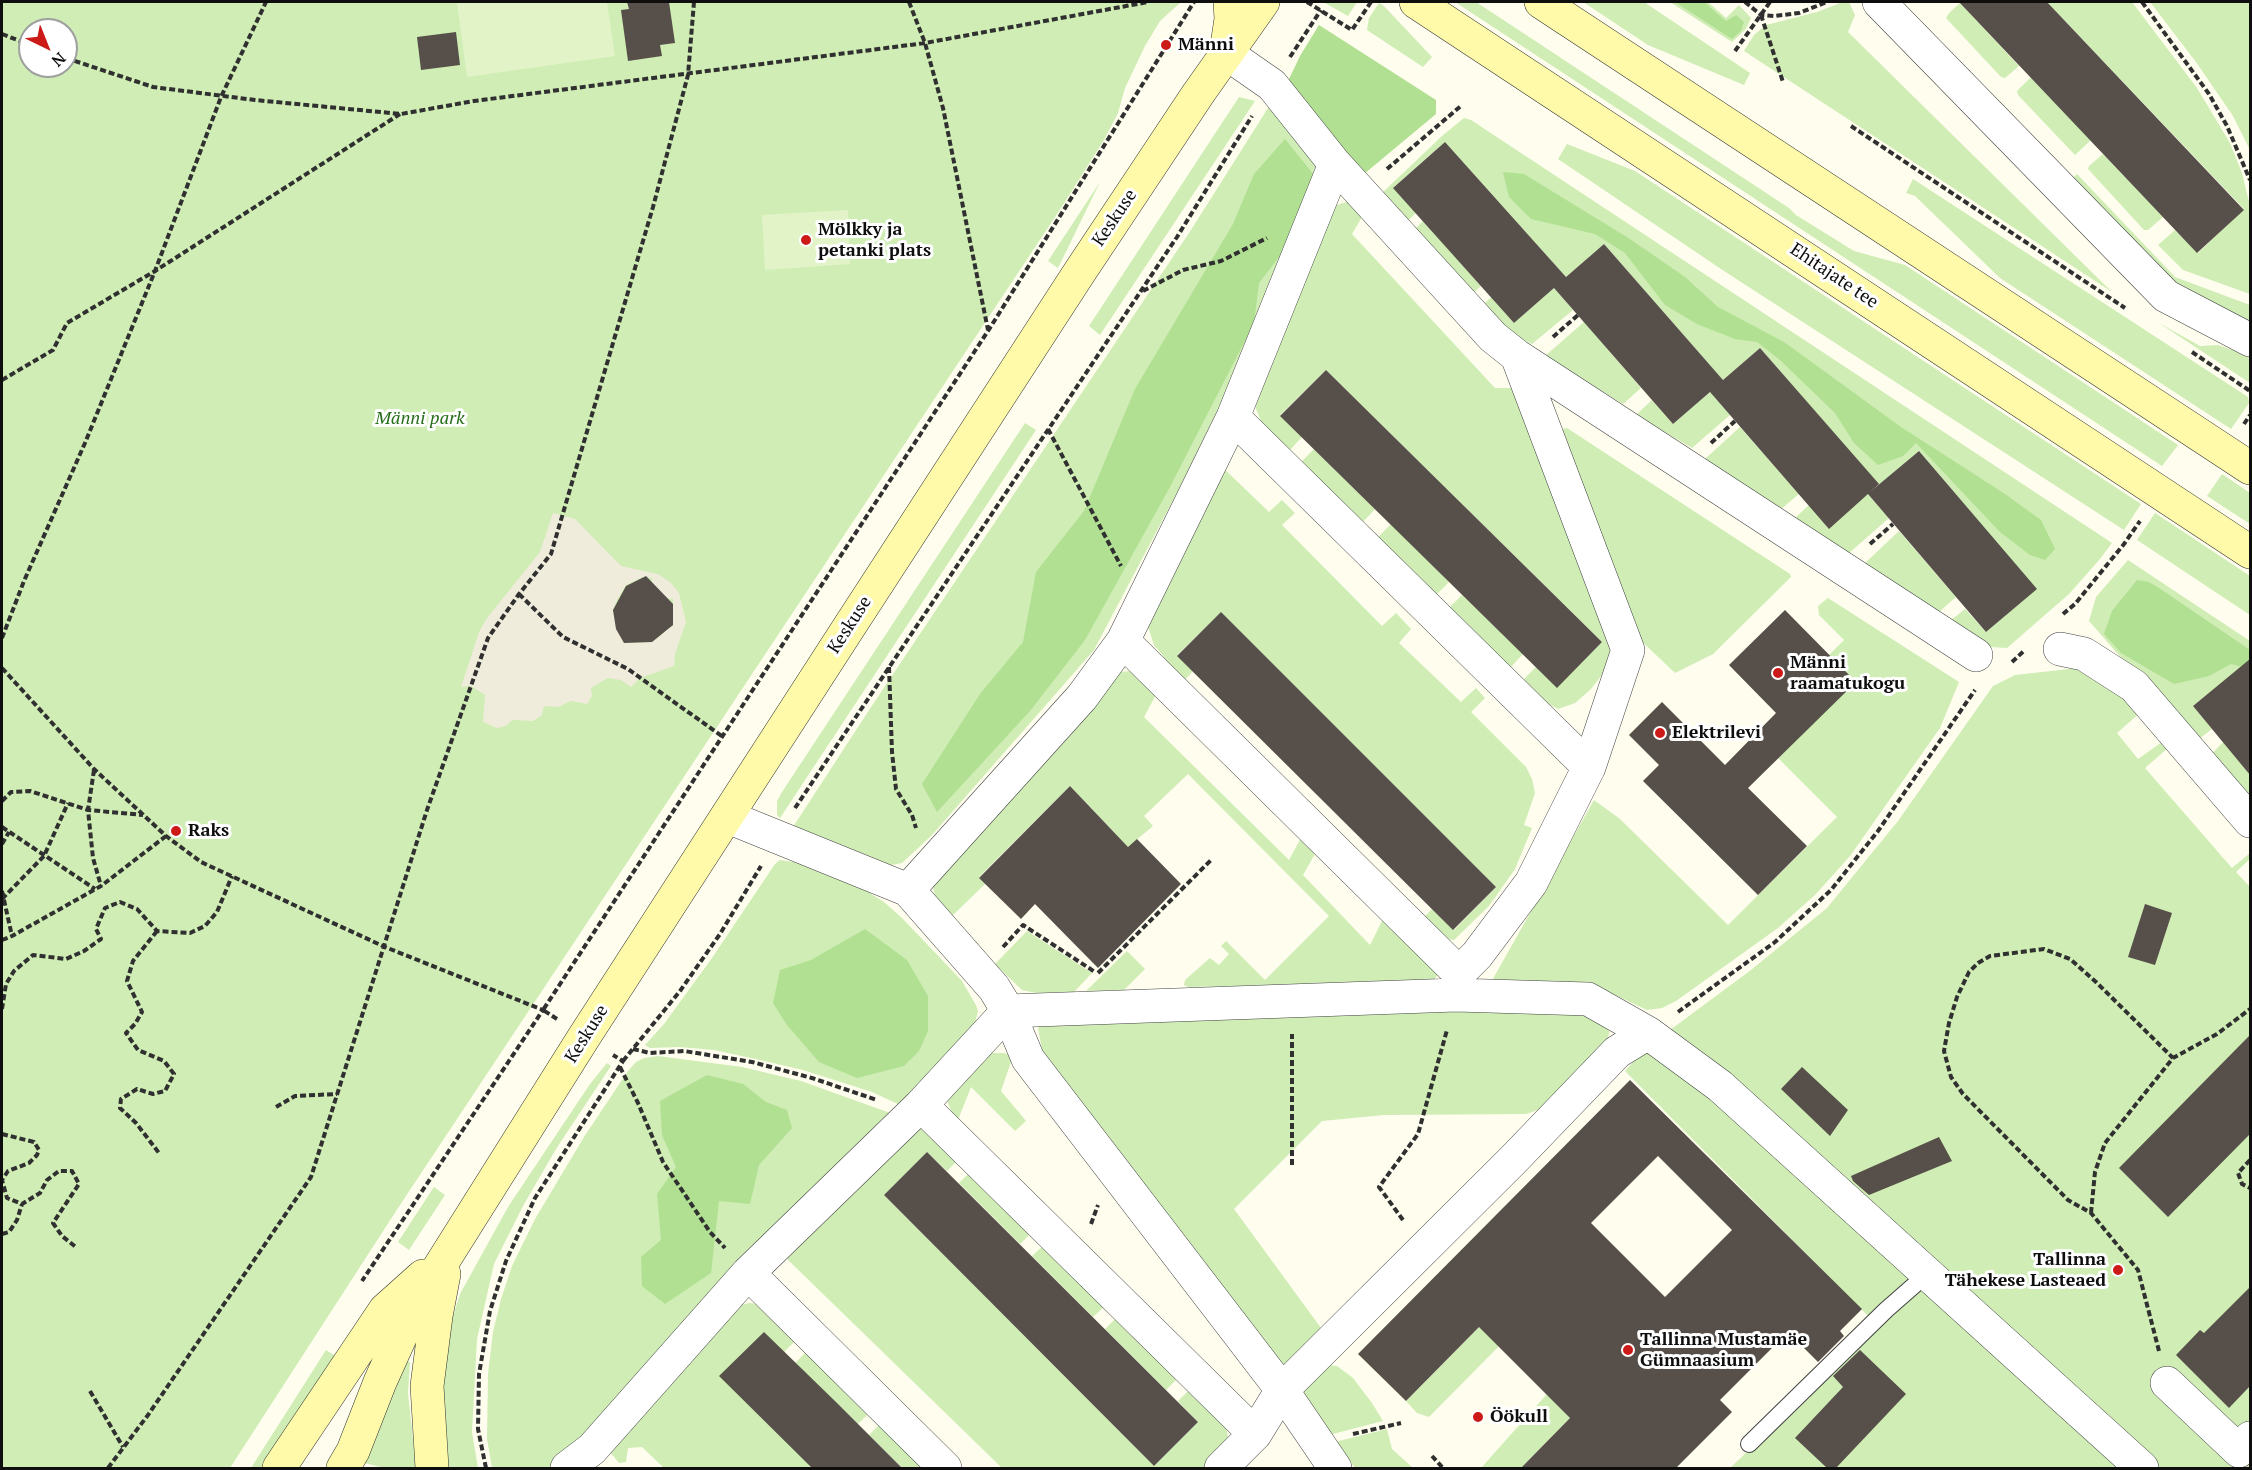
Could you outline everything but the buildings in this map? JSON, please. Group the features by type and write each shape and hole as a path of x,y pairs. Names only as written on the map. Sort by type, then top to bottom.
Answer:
{"main road":[{"path":"1226,53 1231,20 1230,2"},
{"name":"Keskuse","path":"343,1468 353,1451 413,1309 584,1037 1079,273 1226,53 1263,2"},
{"name":"Ehitajate tee","path":"1416,2 2250,552"},
{"path":"1541,2 2250,468"},
{"name":"Keskuse","path":"279,1468 385,1310 447,1256"},
{"name":"Keskuse","path":"432,1468 427,1386 447,1256"}],"street":[{"path":"1879,2 2166,296 2250,340"},
{"path":"1226,53 1272,84 1335,164 1493,337 1517,356 1984,660"},
{"path":"908,890 1082,697 1123,641 1233,417 1335,164"},
{"path":"1458,984 1531,883 1589,767 1628,650 1517,356"},
{"path":"1233,417 1589,767"},
{"path":"2060,634 2084,654 2134,686 2250,821"},
{"path":"1123,641 1458,984"},
{"path":"728,817 908,890 994,988 1008,1011 1028,1059 1282,1390 1326,1455"},
{"path":"590,1462 748,1273 915,1111 1008,1011 1292,1000 1458,984 1588,999 1648,1033 1720,1086 2142,1468"},
{"path":"1221,1468 1255,1434 1282,1390 1617,1052 1648,1033"},
{"path":"915,1111 1078,1261 1255,1434"},
{"path":"748,1273 945,1468"},
{"path":"2167,1383 2239,1451 2250,1438"}],"lane":[{"path":"1749,1444 1886,1310 1927,1274"}],"path":[{"path":"2,638 155,271 221,96 266,2"},
{"path":"108,1468 311,1178 428,810 488,638 551,554 688,75 694,2"},
{"path":"909,2 925,42 942,108 988,331"},
{"path":"1116,2 1120,6"},
{"path":"78,62 153,87 400,114 474,101 688,75 925,42 1148,2"},
{"path":"357,1289 723,737 988,331 1194,2"},
{"path":"1307,2 1352,30 1371,2"},
{"path":"1745,2 1761,15 1783,82"},
{"path":"1735,51 1770,2"},
{"path":"1761,15 1799,13 1827,2"},
{"path":"2142,2 2210,94 2250,180"},
{"path":"486,1468 478,1429 479,1374 490,1311 506,1261 535,1198 623,1061 680,991 720,934 805,791 1140,292 1321,10"},
{"path":"2,34 18,40"},
{"path":"1360,192 1462,105"},
{"path":"2,380 53,351 68,323 155,271 400,114"},
{"path":"1851,126 2131,311"},
{"path":"1140,292 1184,270 1221,261 1265,239 1317,208"},
{"path":"2191,351 2250,391"},
{"path":"1048,429 1141,604"},
{"path":"1648,1033 1775,942 1832,890 1878,831 1984,660 2012,662 2060,634 2075,604 2143,517"},
{"path":"519,594 563,637 628,669 723,737"},
{"path":"2012,662 2028,647"},
{"path":"889,666 892,752 896,789 912,815 930,865"},
{"path":"2,668 94,769 166,836 201,862 386,947 543,1010 560,1021"},
{"path":"94,769 88,810 93,858 101,886"},
{"path":"2,801 11,792 30,791 88,810 143,815"},
{"path":"3,898 44,856 68,803"},
{"path":"2,826 95,889"},
{"path":"2,844 9,832"},
{"path":"2,940 101,886 166,836"},
{"path":"980,972 1023,925 1097,974 1211,861"},
{"path":"2,1009 6,984 14,971 33,955 66,959 84,951 100,939 96,929 105,908 120,902 137,909 157,931 189,933 205,926 216,912 232,876"},
{"path":"2,891 12,936"},
{"path":"157,931 133,961 127,981 142,1012 135,1024 126,1032 138,1050 164,1061 174,1074 165,1091 153,1094 137,1089 121,1099 120,1108 136,1123 159,1153"},
{"path":"2167,1383 2138,1270 2091,1213 2068,1200 1963,1094 1951,1077 1944,1051 1957,997 1970,972 1978,963 1990,956 2044,949 2070,959 2173,1058"},
{"path":"1424,1248 1379,1187 1418,1134 1458,984"},
{"path":"1292,1000 1292,1165"},
{"path":"2091,1213 2095,1172 2105,1143 2173,1058 2217,1034 2250,1009"},
{"path":"633,1049 650,1053 684,1051 752,1062 915,1111"},
{"path":"613,1055 623,1061"},
{"path":"620,1066 663,1162 710,1232 748,1273"},
{"path":"276,1107 295,1096 337,1094"},
{"path":"2,1134 34,1142 39,1150 38,1155 29,1163 9,1171 2,1180 7,1198 22,1204"},
{"path":"2250,1160 2238,1173 2242,1184 2250,1188"},
{"path":"2,1234 9,1232 17,1220 22,1204 40,1192 47,1180 59,1170 72,1172 79,1184 54,1223 62,1236 77,1248"},
{"path":"1078,1261 1102,1193 1116,1174"},
{"path":"90,1391 123,1448"},
{"path":"1326,1455 1401,1422"},
{"path":"1432,1456 1443,1468"}],"green space":[{"name":"Männi park","path":"2,2 1181,2 1160,21 1145,46 1125,88 1118,113 1104,140 1061,208 398,1208 230,1468 2,1468"},
{"path":"457,2 607,2 615,56 467,77"},
{"path":"1323,2 1357,2 1348,16"},
{"path":"1455,2 1476,2 1789,208 1796,215 1854,251 1905,265 2178,445 2162,466"},
{"path":"1583,2 1644,2 1750,73 1744,85 1648,45"},
{"path":"1670,2 1708,2 1726,18 1739,5 1751,18 1746,29 1732,42"},
{"path":"1675,2 1704,2 1726,21 1736,15 1744,22 1741,31 1732,39"},
{"path":"1849,2 1855,15 1848,32 2112,292 1744,51 1754,35 1766,25 1817,12"},
{"path":"2047,2 2132,2 2197,88 2230,143 2242,173 2250,206 2250,294 2183,270 2158,245 2175,230 2198,253 2244,209"},
{"path":"2150,2 2250,2 2250,150 2233,116 2196,62"},
{"path":"1379,3 1432,57 1423,67 1367,30 1369,18"},
{"path":"1960,3 2019,66 2005,78 2001,77 1946,18"},
{"path":"1319,25 1436,100 1436,114 1364,174 1288,81"},
{"path":"2031,77 2091,140 2075,155 2018,95 2017,91"},
{"path":"1239,97 1255,101 1100,335 1089,326"},
{"path":"1268,108 1280,112 1315,155 1317,171 1244,355 1180,487 1094,650 932,835 902,863 891,865 791,830 1191,230"},
{"path":"1464,118 1471,120 2112,543 2069,594 2007,648 1991,647 1950,621 1965,609 1986,632 2036,589 1919,451 1879,485 1760,348 1723,380 1604,244 1566,277 1445,142 1394,187 1416,213 1404,224 1380,195"},
{"path":"1285,139 1314,175 1292,240 1259,283 1254,323 1170,487 1085,640 1030,711 937,812 922,784 980,694 1023,642 1036,572 1084,511 1135,389 1233,224 1254,174"},
{"path":"1567,144 1635,171 2141,504 2124,530 1721,269 1558,159"},
{"path":"2103,154 2163,217 2148,230 2144,230 2088,169"},
{"path":"1503,172 1524,174 1630,239 1685,277 1718,307 1784,342 1901,427 2041,520 2055,549 2045,560 2030,555 2000,532 1916,443 1903,456 1878,465 1854,443 1835,413 1780,360 1757,342 1735,339 1697,324 1665,305 1625,253 1595,234 1531,219 1509,197"},
{"path":"2077,174 2175,277 2250,305 2250,328 2176,287 2071,180"},
{"path":"1913,179 2248,397 2249,403 2231,429 2000,278 1915,196 1906,193"},
{"path":"1100,182 1058,268 1048,261"},
{"path":"1350,201 1365,212 1352,234 1495,388 1518,388 1612,653 1605,671 1591,689 1575,703 1558,709 1547,703 1522,681 1536,667 1557,687 1602,642 1326,370 1280,415 1302,437 1290,450 1261,421 1253,396 1333,206"},
{"name":"Mölkky ja petanki plats","path":"848,210 850,264 765,270 762,215"},
{"path":"1423,221 1481,286 1469,297 1411,233"},
{"path":"1554,288 1573,310 1532,344 1503,330 1480,308 1491,297 1514,323"},
{"path":"1584,322 1641,388 1623,404 1545,356"},
{"path":"2159,323 2200,346 2218,345 2250,356 2250,383"},
{"path":"1710,392 1730,415 1692,448 1636,415 1652,400 1673,424"},
{"path":"1025,423 1036,430 780,818 777,815 777,801 782,792"},
{"path":"1740,427 1799,494 1781,509 1705,459"},
{"path":"1567,428 1790,574 1791,577 1713,654 1675,673 1632,632 1560,430"},
{"path":"1314,449 1375,509 1363,522 1301,462"},
{"path":"1218,463 1269,512 1282,500 1295,513 1282,525 1382,626 1396,613 1411,629 1399,643 1461,702 1476,688 1485,698 1471,712 1526,767 1532,779 1535,793 1524,825 1532,828 1515,869 1489,906 1454,940 1447,939 1424,917 1432,909 1454,930 1496,887 1221,613 1177,655 1193,671 1184,681 1154,645 1148,627"},
{"path":"2222,474 2250,493 2250,524 2207,496"},
{"path":"1868,494 1889,518 1848,554 1795,518 1809,505 1829,528"},
{"path":"2155,513 2250,576 2250,615 2137,540"},
{"path":"1391,524 1449,582 1436,595 1378,537"},
{"path":"1899,531 1956,597 1939,612 1864,564"},
{"path":"2128,560 2250,641 2250,680 2240,668 2193,706 2212,729 2195,742 2089,621 2096,597"},
{"path":"2137,580 2149,582 2159,588 2250,650 2250,669 2231,664 2209,676 2174,684 2121,653 2104,634 2112,611"},
{"path":"1462,595 1523,654 1509,669 1449,608"},
{"path":"1828,598 1959,682 1940,728 1850,856 1816,894 1778,928 1676,1001 1662,1008 1647,1010 1596,986 1490,984 1594,800 1620,819 1728,925 1837,817 1778,758 1855,682 1829,655 1844,640 1819,615 1818,606"},
{"name":"Tallinna Tähekese Lasteaed","path":"2078,668 2142,711 2117,733 2138,759 2162,742 2168,748 2145,768 2232,868 2250,853 2250,859 2236,872 2250,887 2250,1468 2161,1468 1750,1094 1666,1033 1751,970 1827,908 1898,821 1993,686 2015,675"},
{"path":"1133,671 1157,693 1144,717 1289,860 1301,838 1316,852 1303,875 1370,945 1384,917 1440,973 1431,982 1188,987 1184,985 1185,980 1210,958 1219,965 1229,954 1221,946 1226,941 1265,980 1329,916 1188,774 1144,816 1153,826 1128,847 1070,786 979,877 985,884 951,917 936,902 933,886 1119,672"},
{"path":"2223,742 2250,775 2250,808 2207,759"},
{"path":"780,860 806,864 849,880 884,902 962,981 976,1005 978,1011 975,1023 900,1105 872,1092 803,1070 714,1050 679,1047 650,1048 645,1045 664,1024"},
{"path":"865,929 907,960 928,996 928,1031 919,1051 904,1066 857,1078 819,1062 787,1025 773,1003 780,970 811,960"},
{"path":"1027,931 1092,973 1074,992 1036,993 1022,990 995,964"},
{"path":"1127,951 1145,969 1124,990 1086,991"},
{"path":"1586,1006 1610,1024 1608,1040 1552,1101 1538,1110 1526,1114 1384,1115 1322,1121 1234,1209 1321,1328 1283,1371 1076,1100 1042,1050 1038,1028 1042,1022"},
{"path":"1647,1046 1705,1090 2125,1468 1730,1468 1879,1327 1625,1071"},
{"path":"992,1053 1013,1056 1001,1091 1026,1121 1015,1131 971,1087 958,1120 953,1115 947,1101 951,1090 986,1055"},
{"path":"658,1056 742,1067 801,1081 893,1114 554,1468 492,1468 487,1439 488,1374 493,1332 512,1266 535,1219 584,1137 628,1071 636,1062 644,1058"},
{"path":"607,1063 611,1066 556,1149 523,1206 494,1264 477,1339 472,1432 478,1468 449,1468 443,1444 440,1408 444,1346 460,1294 508,1207 590,1084"},
{"path":"707,1075 743,1084 766,1102 787,1110 792,1128 759,1165 750,1204 719,1201 711,1273 665,1304 642,1286 641,1257 661,1240 657,1194 676,1167 662,1135 660,1101"},
{"path":"913,1128 924,1129 959,1159 947,1171 927,1152 884,1195 1154,1466 1198,1422 1178,1401 1190,1389 1226,1426 1228,1436 1225,1449 1207,1468 1002,1468 784,1256"},
{"path":"970,1172 1031,1233 1020,1244 959,1183"},
{"path":"434,1187 445,1195 409,1250 398,1242"},
{"path":"1044,1245 1105,1306 1093,1317 1032,1256"},
{"path":"749,1303 759,1304 799,1337 784,1352 720,1376 813,1468 664,1468 642,1447 628,1448 626,1462 619,1463 610,1452 737,1306"},
{"path":"1494,1312 1514,1331 1429,1417 1417,1413 1406,1401"},
{"path":"1117,1317 1177,1379 1166,1390 1105,1329"},
{"path":"811,1347 873,1409 858,1424 795,1363"},
{"path":"326,1350 337,1357 264,1468 251,1468"},
{"path":"399,1359 410,1362 408,1393 416,1468 385,1468 364,1463"},
{"path":"1328,1365 1337,1366 1353,1378 1383,1421 1329,1435 1305,1403 1303,1391"},
{"path":"1547,1394 1570,1418 1521,1468 1481,1468"},
{"path":"884,1420 933,1468 902,1468 869,1435"},
{"path":"1387,1429 1392,1449 1413,1468 1355,1468 1335,1442"}],"shaded area":[{"path":"553,513 575,519 621,566 658,574 670,582 679,593 686,622 675,654 674,666 640,678 631,687 621,680 608,678 591,688 592,696 587,704 571,701 558,707 544,706 542,715 533,721 512,720 506,726 497,728 483,722 485,695 471,686 461,687 479,632 487,618 540,552","holes":["643,577 652,578 652,585 666,598 673,599 673,627 667,627 665,632 652,642 626,643 616,629 613,610 626,585"]}],"place":[{"name":"Männi","path":"1166,45"},
{"name":"Mölkky ja petanki plats","path":"806,240"},
{"name":"Männi raamatukogu","path":"1778,673"},
{"name":"Elektrilevi","path":"1660,733"},
{"name":"Raks","path":"176,831"},
{"name":"Tallinna Tähekese Lasteaed","path":"2118,1270"},
{"name":"Tallinna Mustamäe Gümnaasium","path":"1628,1350"},
{"name":"Öökull","path":"1478,1417"}]}
